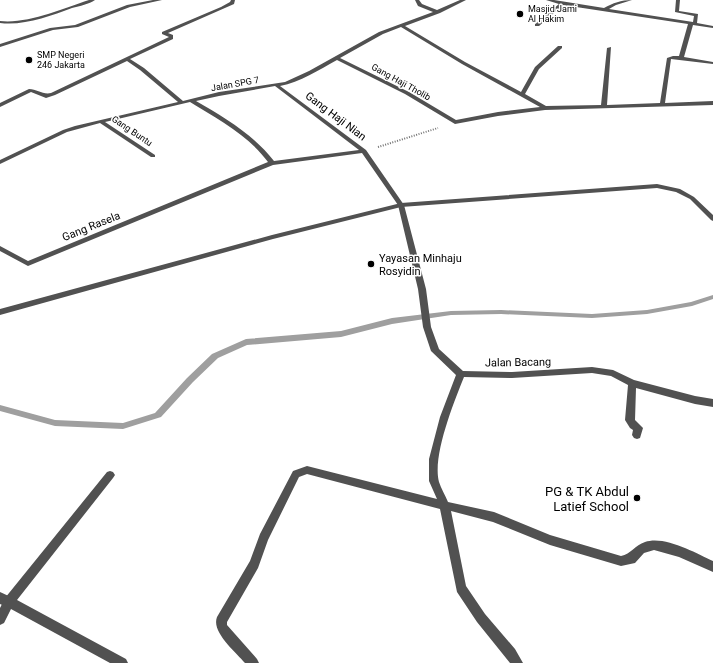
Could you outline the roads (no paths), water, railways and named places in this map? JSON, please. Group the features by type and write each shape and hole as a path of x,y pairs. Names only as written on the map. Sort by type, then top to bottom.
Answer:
{"street":[{"path":"0,22 20,22 93,0"},
{"path":"0,46 52,29 76,26 130,6 160,0"},
{"path":"0,105 31,90 46,96 51,95 170,38 171,36 164,33 165,32 223,8 233,0"},
{"path":"417,0 420,5 438,12"},
{"name":"Jalan SPG 7","path":"0,162 65,130 100,121 183,104 219,94 276,85 295,79 337,58 381,32 402,26 464,0"},
{"path":"548,0 713,27"},
{"path":"568,4 573,0"},
{"path":"604,10 618,2 630,0"},
{"path":"678,0 677,12 696,15 681,58"},
{"path":"538,25 562,3"},
{"path":"402,26 426,39 471,68 523,93 545,108 713,103"},
{"path":"523,93 537,68 560,47"},
{"path":"604,106 609,48"},
{"path":"662,105 669,59 673,57 713,63"},
{"name":"Gang Haji Tholib","path":"337,58 407,93 456,122 498,114 545,108"},
{"path":"127,59 142,69 183,104"},
{"name":"Gang Haji Nian","path":"276,85 364,151 401,205 422,289 427,327 436,351 461,374"},
{"path":"192,101 229,124 260,147 272,163 364,151"},
{"name":"Gang Buntu","path":"100,121 153,156"},
{"name":"Gang Rasela","path":"0,248 28,264 272,163"},
{"path":"0,312 272,237 401,205 657,186 678,190 692,198 713,219"},
{"name":"Jalan Bacang","path":"461,374 512,375 592,370 613,373 632,383 695,400 713,403"},
{"path":"461,374 444,416 434,459 434,481 444,504 461,588 517,663"},
{"path":"632,383 630,420 633,425 638,428 637,434"},
{"path":"253,663 222,628 222,621 235,595 254,564 264,538 296,474 307,470 400,495 444,504 494,517 550,540 621,561 631,559 637,550 649,545 671,548 713,567"},
{"path":"0,619 4,600 110,475"},
{"path":"4,600 122,663"}],"waterway":[{"path":"0,408 55,423 123,426 158,415 190,380 215,356 246,342 341,334 392,321 451,313 501,312 592,316 647,312 692,304 713,297"}],"place":[{"name":"Masjid Jami Al Hakim","path":"520,14"},
{"name":"SMP Negeri 246 Jakarta","path":"29,60"},
{"name":"Yayasan Minhaju Rosyidin","path":"371,264"},
{"name":"PG & TK Abdul Latief School","path":"637,498"}]}
